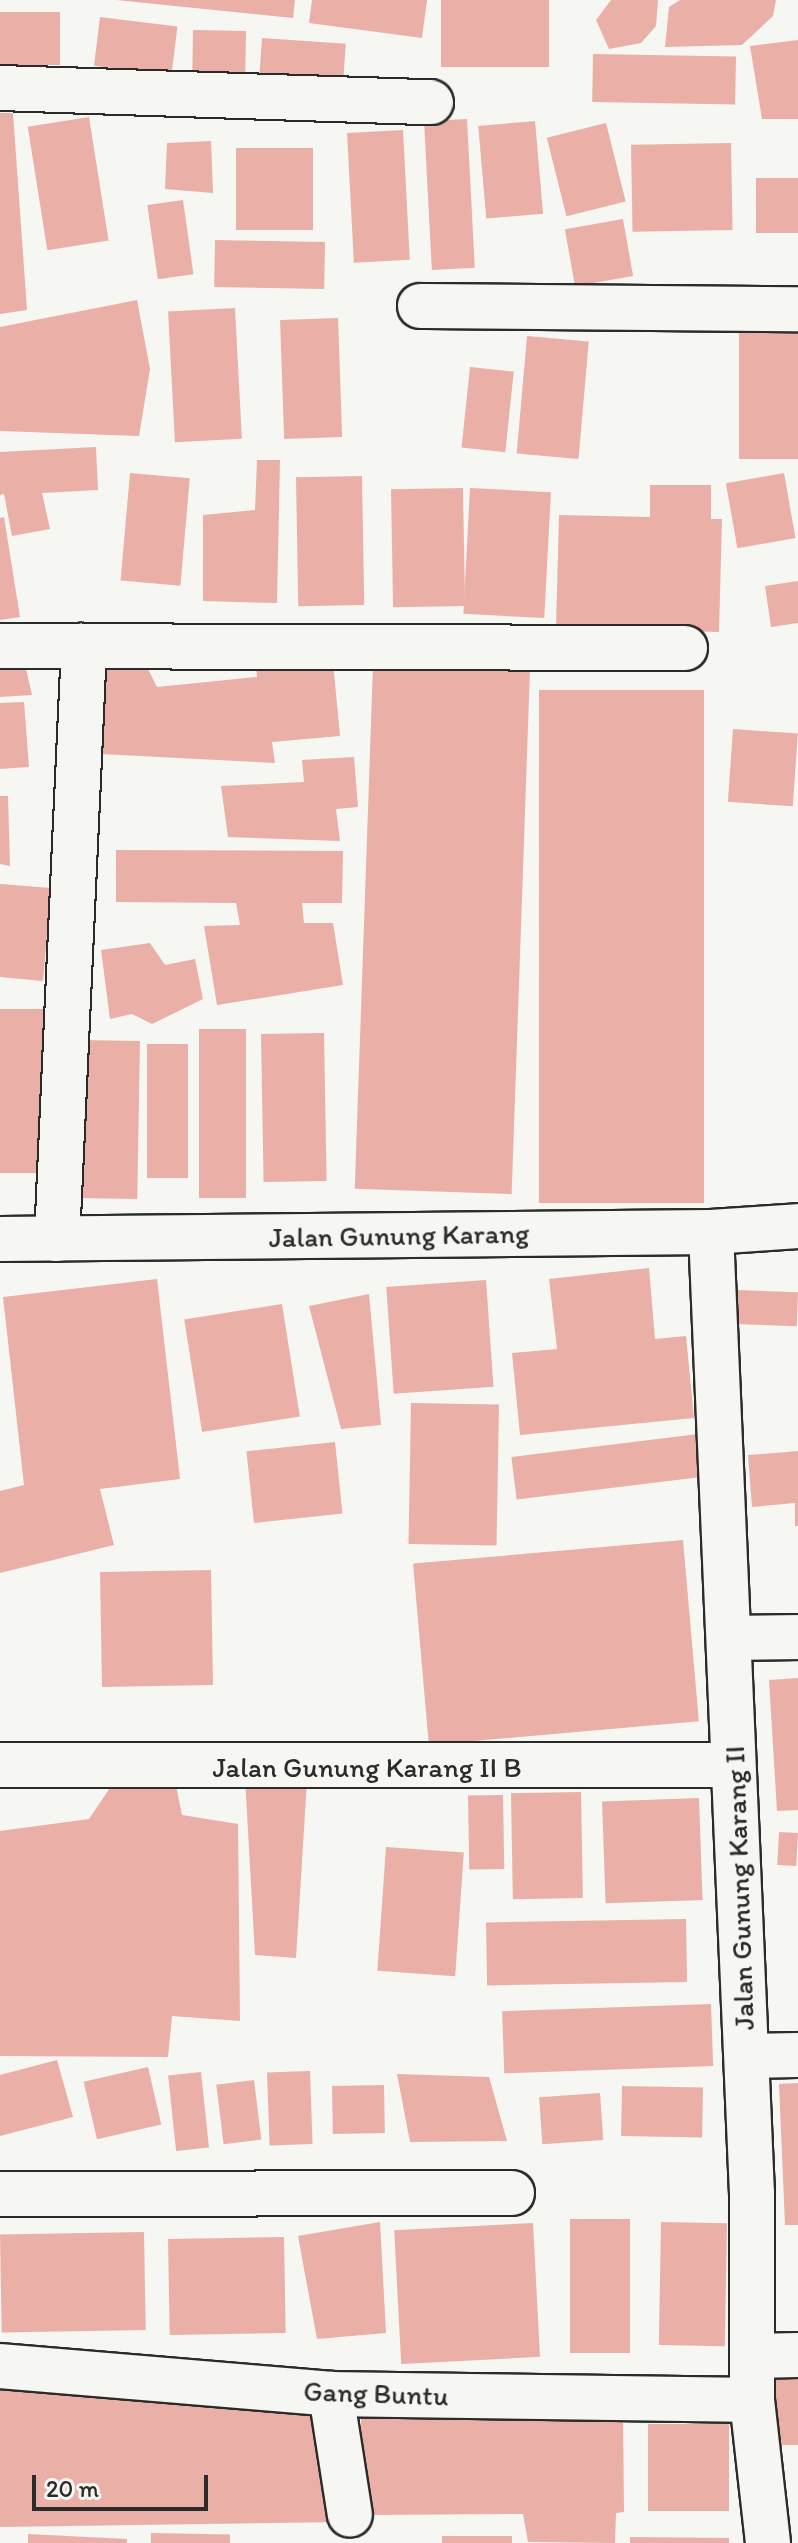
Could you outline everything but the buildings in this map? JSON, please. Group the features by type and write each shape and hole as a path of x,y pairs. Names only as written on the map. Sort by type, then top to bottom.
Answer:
{"street":[{"path":"0,88 431,102"},
{"path":"420,306 798,309"},
{"path":"0,646 685,648"},
{"path":"57,1239 84,646"},
{"name":"Jalan Gunung Karang","path":"0,1239 711,1232 798,1226"},
{"name":"Jalan Gunung Karang II","path":"711,1232 747,2056 752,2400 768,2543"},
{"path":"730,1638 798,1637"},
{"name":"Jalan Gunung Karang II B","path":"0,1765 733,1765"},
{"path":"747,2056 798,2055"},
{"path":"0,2194 512,2193"},
{"path":"753,2356 798,2355"},
{"name":"Gang Buntu","path":"0,2366 331,2394 752,2400"},
{"path":"331,2394 350,2515"}]}
